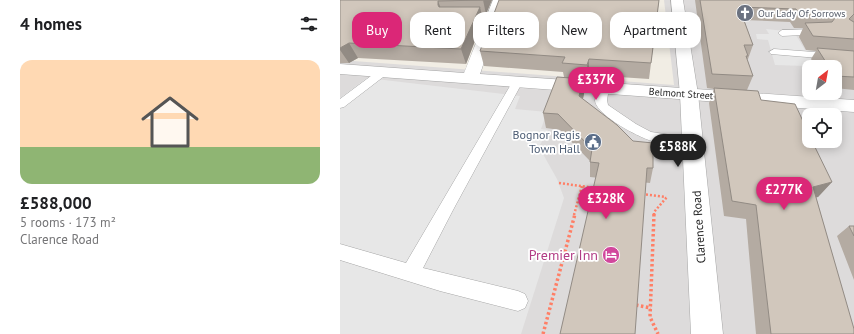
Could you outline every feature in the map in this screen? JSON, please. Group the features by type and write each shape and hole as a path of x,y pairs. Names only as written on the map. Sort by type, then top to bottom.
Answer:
{"street":[{"name":"Clarence Road","path":"677,0 689,94 707,334"},
{"path":"470,78 494,10"},
{"name":"Belmont Street","path":"340,69 854,106"}],"lane":[{"path":"782,33 822,32"},
{"path":"774,52 854,58"},
{"path":"340,105 383,72"},
{"path":"410,273 518,81"},
{"path":"604,88 601,100 603,107 632,127 656,138 693,142"},
{"path":"340,252 410,273 518,301"}],"path":[{"path":"559,183 602,189"},
{"path":"543,334 582,186"},
{"path":"641,194 667,197 654,212 650,317 658,334"},
{"path":"635,305 650,308"}],"shaded area":[{"path":"664,0 854,0 854,334 340,334 340,60 674,85 670,48 701,48 701,12 665,12"},
{"path":"766,29 794,32 805,50 833,53 834,60 802,60 802,66 775,65 768,40 757,39 756,34 769,34"},
{"path":"367,78 520,96 515,109 547,112 541,129 548,130 539,147 557,179 564,198 521,334 340,334 340,98"}],"building":[{"path":"340,0 483,0 438,1 439,7 480,7 478,12 473,12 473,22 465,40 465,12 410,12 410,46 402,46 402,12 352,12 352,43 349,43 340,48"},
{"path":"499,0 659,0 657,12 610,12 610,48 653,48 651,63 589,59 587,65 562,63 565,57 480,51 481,48 539,48 539,12 495,12"},
{"path":"700,0 854,0 854,14 849,19 854,22 854,39 813,36 805,23 832,22 835,18 829,15 800,15 796,9 739,7 753,45 744,45 753,76 712,74"},
{"path":"817,48 854,51 854,77 842,76 842,60 825,60"},
{"path":"557,77 584,79 579,96 617,125 633,141 653,143 653,168 647,168 635,334 560,334 599,163 590,162 592,149 558,114 543,113"},
{"path":"714,88 758,91 761,100 795,104 802,119 802,148 815,148 832,182 813,187 854,329 854,334 771,334 756,205 732,201"},
{"path":"849,226 854,226 854,236"}],"place":[{"name":"Our Lady Of Sorrows","path":"745,13"},
{"name":"Bognor Regis Town Hall","path":"593,142"},
{"name":"Premier Inn","path":"611,255"}]}
